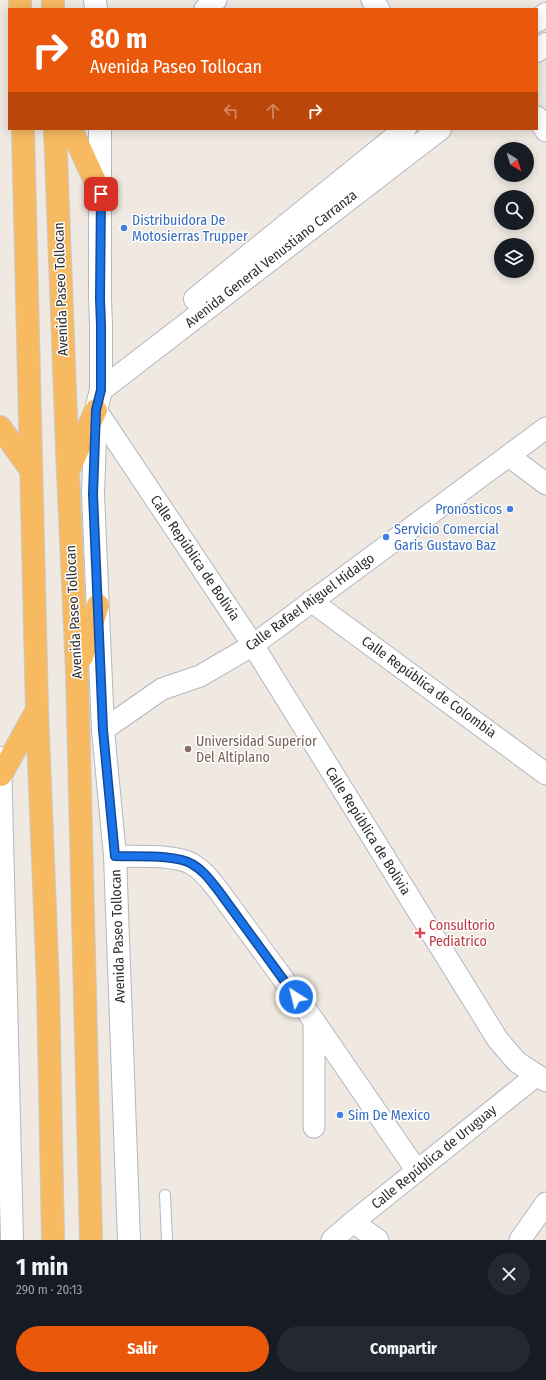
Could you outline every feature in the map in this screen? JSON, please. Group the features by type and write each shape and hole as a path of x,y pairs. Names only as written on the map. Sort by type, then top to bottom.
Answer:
{"highway":[{"path":"23,130 37,710 48,986 53,1240"},
{"name":"Avenida Paseo Tollocan","path":"55,130 68,472 78,672 91,1240"},
{"path":"71,130 101,194"},
{"path":"68,472 99,391"},
{"path":"0,427 31,470"},
{"path":"78,672 98,605"},
{"path":"0,775 37,710"}],"main road":[{"path":"538,20 546,14"},
{"path":"538,50 546,44"},
{"name":"Avenida Paseo Tollocan","path":"100,130 101,325 93,494 103,730 115,856 129,1240"},
{"name":"Avenida General Venustiano Carranza","path":"99,391 405,130"},
{"name":"Avenida General Venustiano Carranza","path":"99,391 439,130"},
{"path":"0,758 2,901 12,1240"}],"street":[{"path":"206,8 216,0"},
{"path":"372,0 379,8"},
{"path":"538,119 546,131"},
{"name":"Calle República de Bolivia","path":"99,391 253,645 498,1040 517,1062 541,1078"},
{"name":"Calle Rafael Miguel Hidalgo","path":"103,730 162,689 200,676 253,645 546,428"},
{"path":"509,456 546,484"},
{"name":"Calle República de Colombia","path":"311,601 546,774"},
{"path":"115,856 173,858 191,863 205,873 314,1021 417,1171"},
{"path":"314,1021 314,1127"},
{"name":"Calle República de Uruguay","path":"332,1240 417,1171 541,1078"},
{"path":"520,1240 546,1203"},
{"path":"353,1222 378,1240"}],"lane":[{"path":"165,1194 167,1240"}],"place":[{"name":"Distribuidora De Motosierras Trupper","path":"124,228"},
{"name":"Pronósticos","path":"510,509"},
{"name":"Servicio Comercial Garis Gustavo Baz","path":"386,537"},
{"name":"Universidad Superior Del Altiplano","path":"188,749"},
{"name":"Consultorio Pediatrico","path":"420,933"},
{"name":"Sim De Mexico","path":"340,1115"}],"route":[{"path":"101,194 101,390 96,410 93,494 103,730 115,856 173,858 191,863 205,873 296,997"}]}
